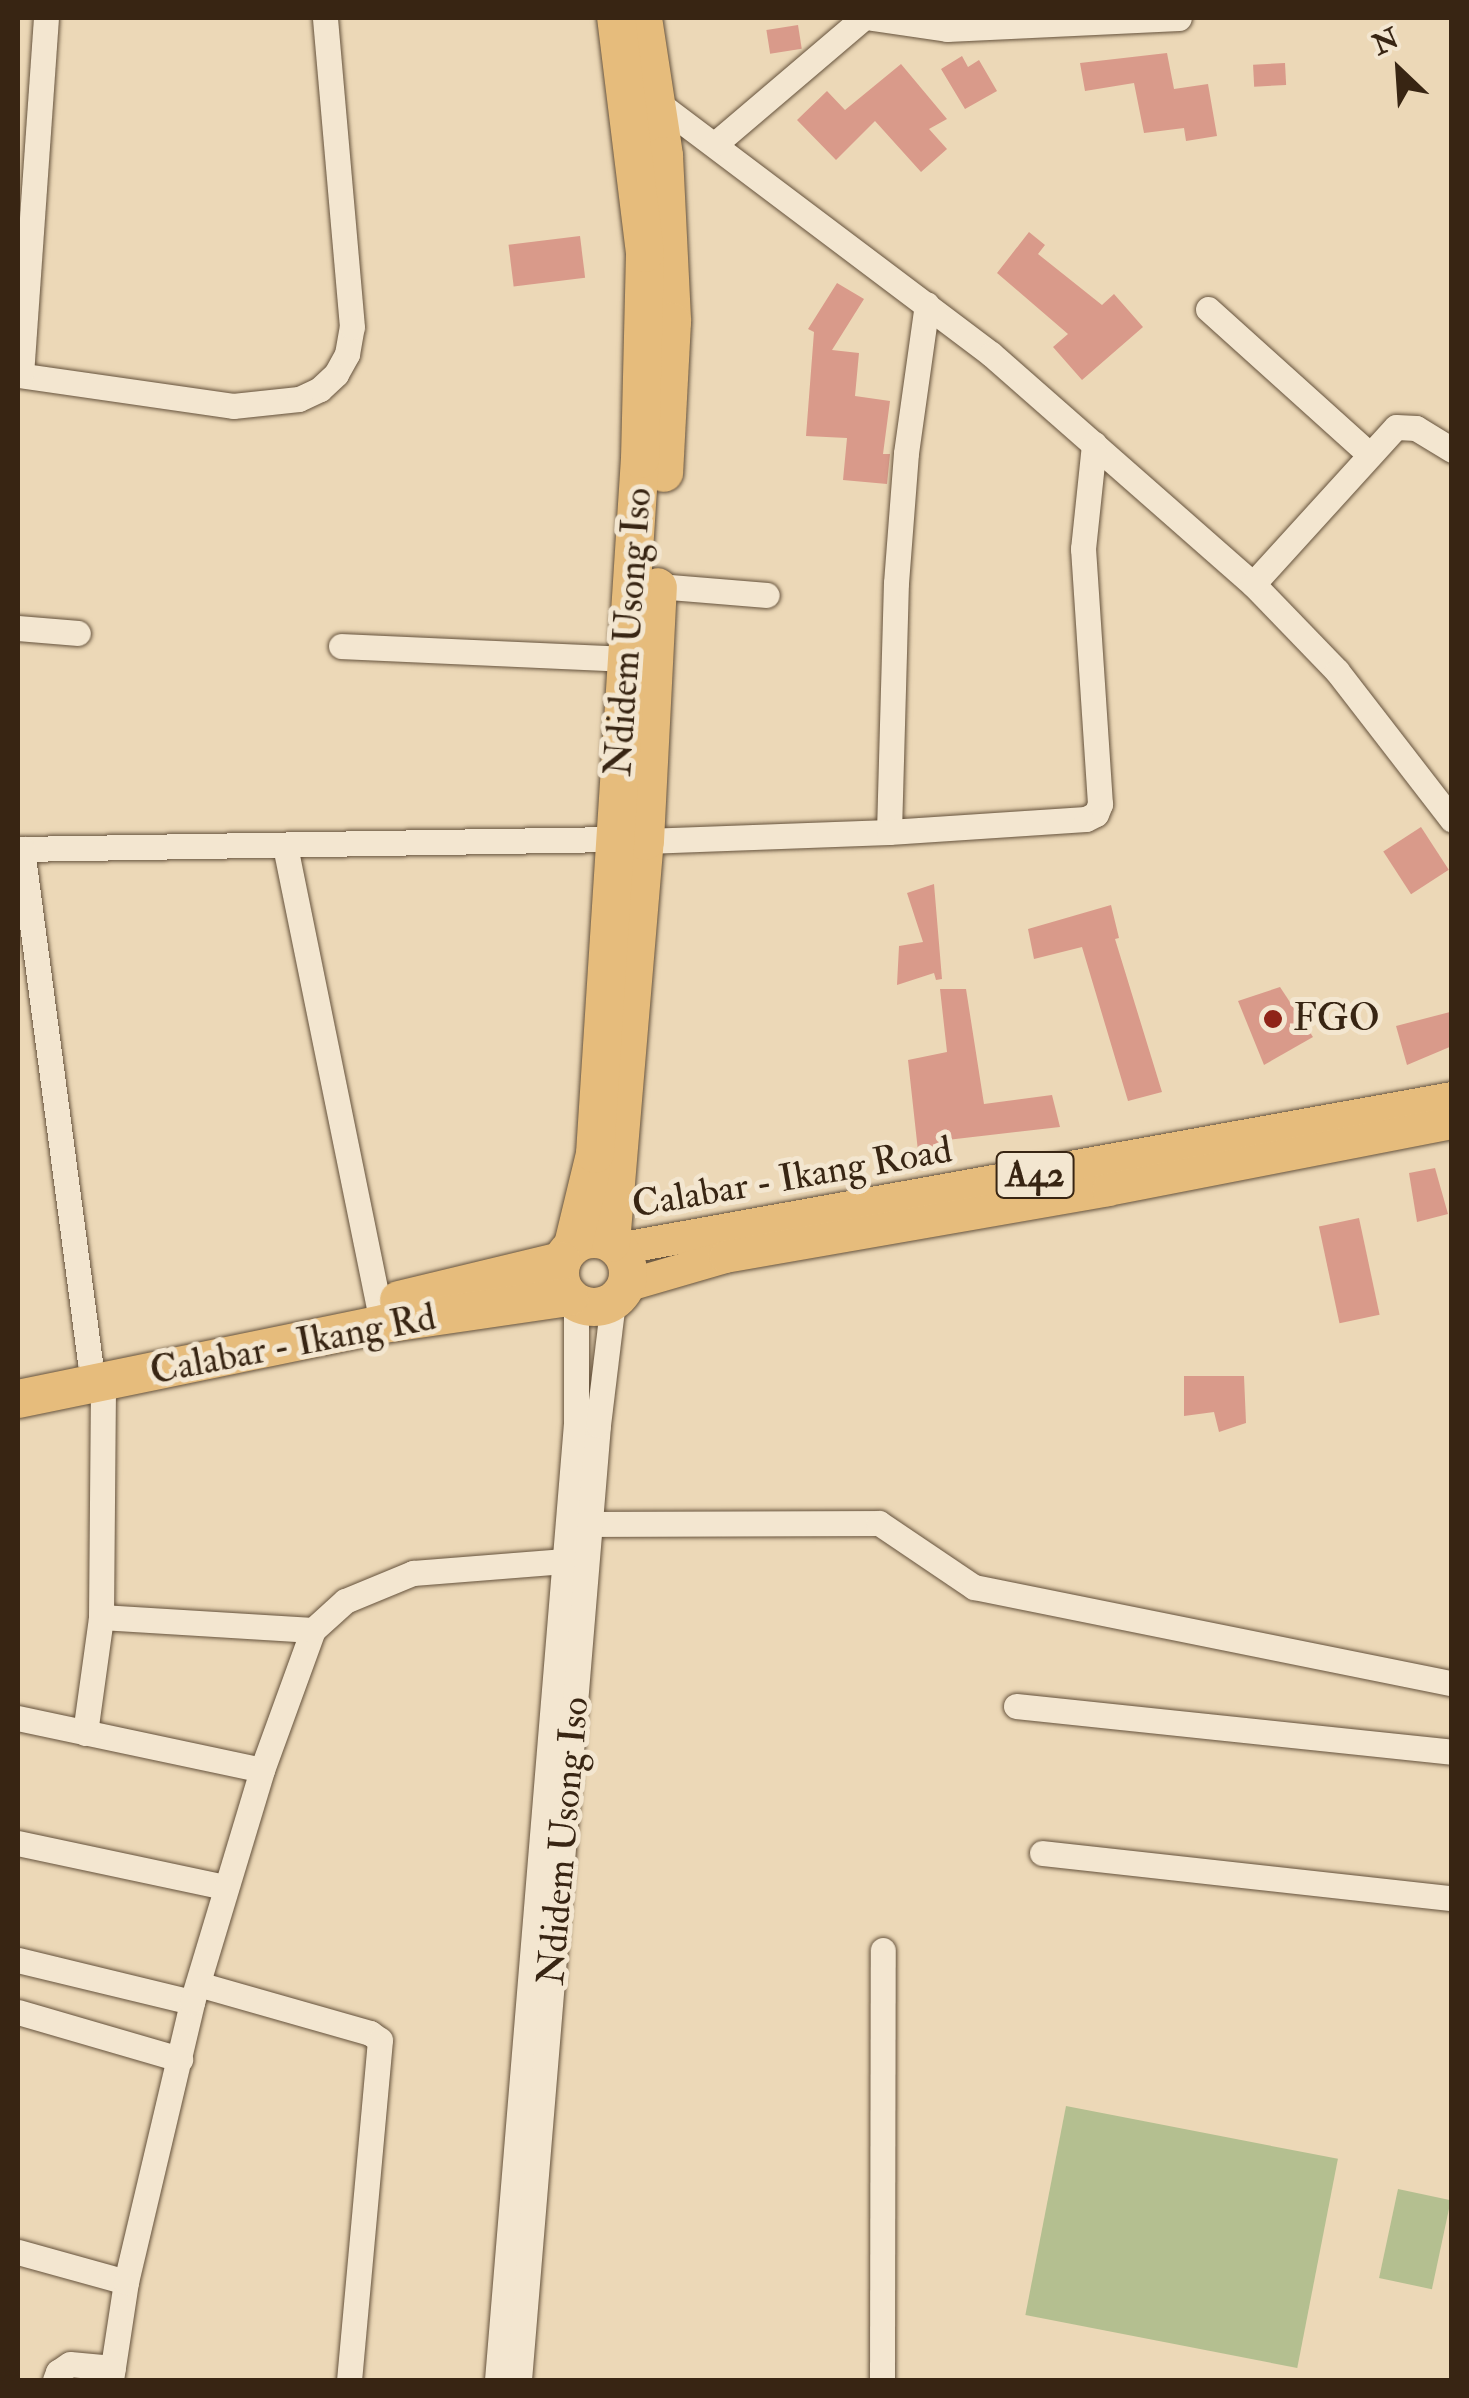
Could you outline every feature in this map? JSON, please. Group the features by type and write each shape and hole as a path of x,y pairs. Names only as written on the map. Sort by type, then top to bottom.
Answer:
{"highway":[{"name":"Ndidem Usong Iso","path":"616,18 645,253 640,459 627,659 630,840"},
{"name":"Ndidem Usong Iso","path":"593,1273 594,1154 658,586 672,322 658,103 643,18"},
{"name":"Calabar - Ikang Rd","path":"18,1399 97,1372 378,1305 593,1273"},
{"name":"Calabar - Ikang Rd","path":"18,1377 97,1372 384,1324 593,1273"}],"main road":[{"name":"Calabar - Ikang Road","path":"593,1273 1452,1098"},
{"name":"Calabar - Ikang Road","path":"593,1273 725,1258 1108,1190 1452,1122"}],"street":[{"path":"46,18 19,375 233,406 298,399 320,389 336,374 346,354 352,327 325,18"},
{"path":"715,144 862,18"},
{"path":"872,18 947,29 1179,18"},
{"path":"626,78 992,354 1253,584 1337,671 1452,820"},
{"path":"889,832 896,583 906,452 926,304"},
{"path":"1208,310 1368,454"},
{"path":"1253,584 1396,427 1406,425 1452,450"},
{"path":"84,1733 101,1618 97,1372 20,849 630,840 889,832 1086,820 1098,810 1083,549 1094,444"},
{"path":"658,586 767,595"},
{"path":"18,628 78,633"},
{"path":"341,646 627,659"},
{"path":"285,846 378,1305"},
{"name":"Ndidem Usong Iso","path":"519,2380 590,1524 593,1273"},
{"name":"Ndidem Usong Iso","path":"497,2380 576,1424 593,1273"},
{"path":"590,1524 879,1523 974,1587 1452,1682"},
{"path":"55,2380 58,2372 70,2364 112,2374 126,2282 195,1993 262,1770 312,1630 346,1601 413,1573 565,1560"},
{"path":"101,1618 312,1630"},
{"path":"1016,1706 1452,1752"},
{"path":"18,1718 262,1770"},
{"path":"18,1843 225,1887"},
{"path":"1042,1853 1452,1898"},
{"path":"882,2380 883,1950"},
{"path":"18,1960 195,1993 380,2040 349,2380"},
{"path":"18,2012 180,2059"},
{"path":"18,2252 126,2282"}],"green space":[{"path":"1066,2106 1338,2159 1297,2368 1025,2315"},
{"path":"1398,2189 1451,2200 1432,2289 1379,2278"}],"building":[{"path":"798,25 802,49 770,54 766,30"},
{"path":"1167,53 1174,89 1208,84 1217,136 1186,141 1184,128 1144,133 1134,83 1085,91 1080,63"},
{"path":"962,56 968,67 979,60 997,91 965,109 941,69"},
{"path":"1285,63 1286,85 1254,87 1253,65"},
{"path":"901,64 947,119 929,129 947,149 921,172 875,121 836,160 797,120 827,91 845,110"},
{"path":"1029,232 1045,245 1038,254 1102,305 1114,294 1143,327 1082,380 1053,347 1068,334 997,273"},
{"path":"580,236 585,278 514,286 509,245"},
{"path":"837,283 864,299 832,350 859,353 855,396 890,401 883,454 890,454 887,484 843,480 847,438 806,436 814,332 808,329"},
{"path":"1421,827 1449,870 1411,894 1383,852"},
{"path":"934,884 942,979 936,980 934,973 897,985 899,946 923,942 907,893"},
{"path":"1111,905 1119,938 1115,939 1162,1092 1128,1101 1082,947 1034,959 1028,929"},
{"name":"FGO","path":"1280,987 1313,1037 1264,1065 1238,1001"},
{"path":"940,989 966,989 984,1104 1052,1095 1060,1127 947,1140 949,1147 918,1151 908,1060 947,1052"},
{"path":"1450,1012 1452,1046 1407,1065 1396,1026"},
{"path":"1435,1168 1448,1214 1417,1222 1409,1173"},
{"path":"1359,1218 1380,1315 1339,1323 1319,1227"},
{"path":"1184,1376 1244,1376 1246,1423 1219,1432 1214,1412 1184,1416"}],"place":[{"name":"FGO","path":"1273,1019"}]}
